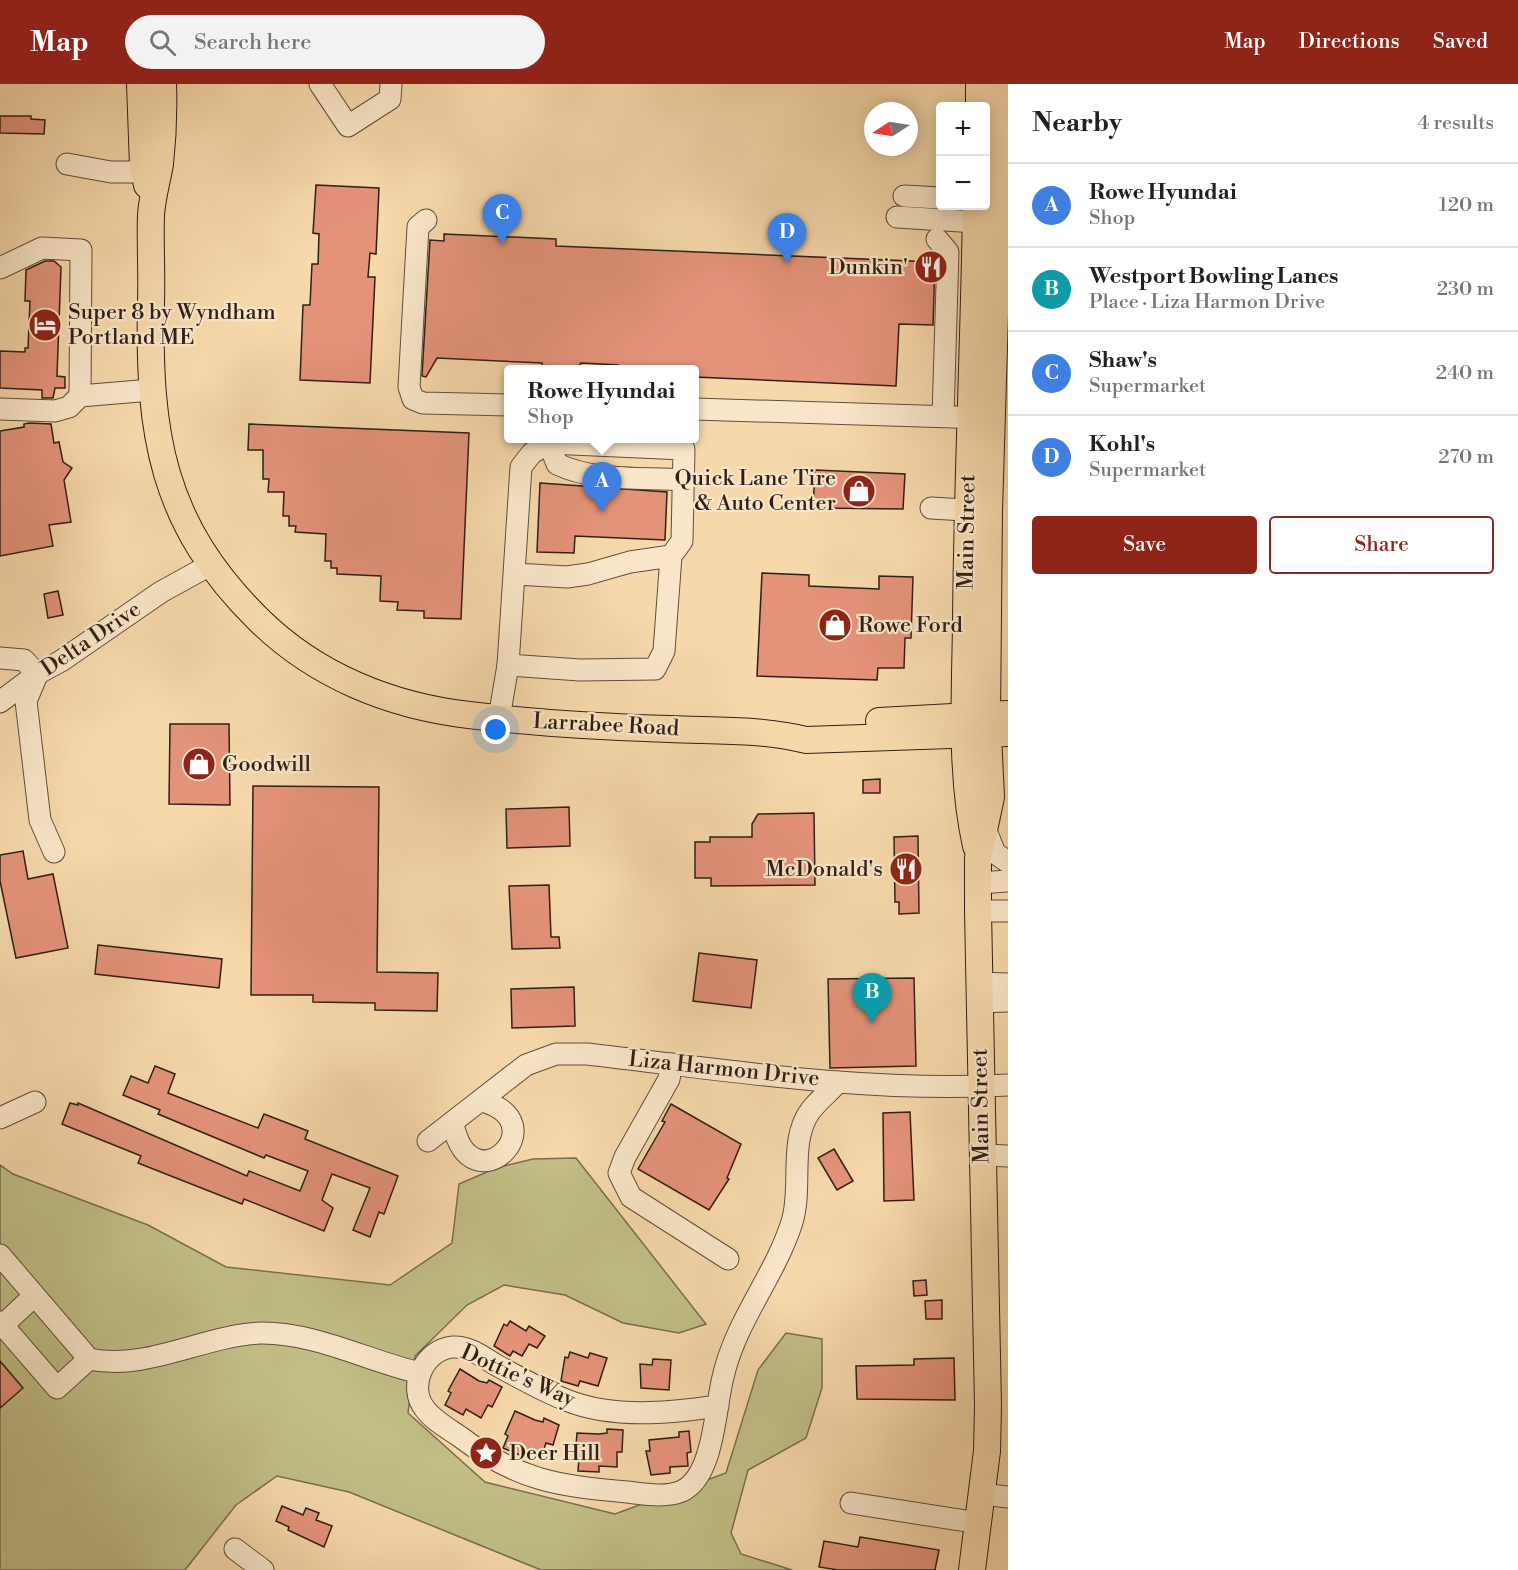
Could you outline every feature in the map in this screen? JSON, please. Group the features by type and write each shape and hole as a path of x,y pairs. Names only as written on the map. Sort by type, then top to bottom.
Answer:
{"main road":[{"name":"Larrabee Road","path":"140,84 145,172 152,207"},
{"name":"Larrabee Road","path":"163,84 159,165 152,207 151,390 160,444 175,495 190,532 210,565 239,600 277,637 347,681 404,703 499,718 611,727 774,732 796,724 987,725"},
{"path":"979,84 979,102"},
{"name":"Main Street","path":"978,858 991,796 978,510 981,417 1002,84"},
{"name":"Main Street","path":"972,1570 987,1451 987,1396 978,993 978,858 970,818 987,725"}],"street":[{"path":"320,84 348,126 390,99 391,84"},
{"path":"67,164 111,172 145,172"},
{"path":"903,196 936,198"},
{"path":"897,217 993,211"},
{"path":"426,220 418,227 409,387 413,399 423,403 504,405"},
{"path":"937,239 948,252 943,416"},
{"path":"0,268 42,248 81,250 80,396"},
{"path":"0,409 55,411 69,407 80,396 151,390"},
{"path":"699,410 981,417"},
{"path":"549,443 557,464 566,469 596,475 684,480"},
{"path":"499,718 508,665 516,574 521,467 532,453 549,443 684,449 682,541 670,556 664,651 655,669 580,670 508,665"},
{"path":"932,508 978,510"},
{"path":"516,574 567,577 670,556"},
{"name":"Delta Drive","path":"54,852 40,820 26,701 37,674 61,661 161,592 210,565"},
{"path":"0,658 24,660 37,674 0,702"},
{"path":"985,828 994,853 1008,862"},
{"path":"978,883 1008,881"},
{"path":"978,911 1008,911"},
{"path":"978,993 1008,984"},
{"path":"978,993 1008,1001"},
{"name":"Liza Harmon Drive","path":"428,1141 453,1124 525,1065 556,1054 587,1054 838,1082 919,1087 1008,1085"},
{"path":"672,1064 669,1078 625,1157 619,1173 631,1197 728,1259"},
{"path":"0,1256 89,1359 117,1362 139,1360 221,1339 260,1334 293,1336 385,1365 420,1373 418,1397 424,1408 475,1449 524,1475 585,1488 663,1494 680,1492 693,1484 705,1462 726,1363 735,1337 781,1251 793,1220 797,1197 800,1136 804,1122 811,1110 838,1082"},
{"path":"453,1124 458,1145 463,1152 480,1161 499,1158 511,1143 513,1125 502,1109 482,1101"},
{"path":"0,1118 35,1102"},
{"path":"982,1155 1008,1156"},
{"path":"34,1296 1,1323 57,1388 89,1359"},
{"name":"Dottie's Way","path":"420,1373 426,1362 437,1352 452,1347 480,1355 568,1401 598,1409 678,1412 718,1406"},
{"path":"982,1494 1008,1497"},
{"path":"851,1503 979,1522"},
{"path":"235,1549 263,1570"}],"shaded area":[{"path":"576,1158 706,1324 679,1333 623,1323 565,1295 504,1285 467,1305 415,1356 408,1413 485,1482 615,1514 726,1473 758,1370 786,1333 822,1339 822,1388 806,1438 748,1470 731,1533 741,1554 792,1570 541,1570 349,1492 277,1476 236,1505 185,1570 0,1570 0,1165 13,1174 148,1225 226,1267 390,1285 452,1243 459,1184 496,1168 533,1159"}],"building":[{"path":"0,116 31,116 31,119 45,120 44,134 0,133"},
{"path":"316,185 379,188 376,254 370,253 368,277 375,277 370,383 300,380 303,305 310,305 312,264 318,264 319,234 313,233"},
{"path":"444,234 556,239 556,246 935,262 933,325 899,324 896,386 699,377 699,365 581,363 580,365 542,365 542,363 437,358 426,377 422,376 430,240 444,241"},
{"name":"Super 8 by Wyndham Portland ME","path":"45,261 54,261 61,267 57,376 65,377 65,388 55,388 53,398 42,398 42,390 0,388 0,351 25,352 25,348 28,348 30,301 25,301 26,270"},
{"path":"24,424 51,424 54,443 59,442 63,462 72,468 64,480 71,522 49,525 53,546 0,556 0,431 24,427"},
{"path":"249,424 469,433 461,619 424,618 424,611 397,610 398,602 380,601 381,576 337,574 337,568 331,568 331,561 325,561 326,534 295,532 296,526 289,526 289,516 283,516 284,492 268,492 269,479 263,479 263,450 248,450"},
{"name":"Quick Lane Tire & Auto Center","path":"815,470 905,474 903,509 813,508"},
{"path":"540,483 667,492 665,540 575,536 574,553 537,552"},
{"name":"Rowe Ford","path":"762,573 809,575 809,586 879,589 879,576 913,577 911,638 905,638 904,668 878,668 877,680 757,676"},
{"path":"58,591 63,615 48,618 44,594"},
{"name":"Goodwill","path":"170,724 229,724 230,805 169,804"},
{"path":"880,779 880,793 863,793 863,780"},
{"path":"253,786 379,787 377,972 438,973 437,1011 375,1010 375,1003 313,1002 313,995 251,995"},
{"path":"569,807 570,846 507,848 506,809"},
{"path":"814,813 815,885 711,886 711,878 695,878 695,842 710,842 710,837 752,837 752,824 758,814"},
{"name":"McDonald's","path":"918,836 919,913 899,914 899,902 895,902 894,837"},
{"path":"23,851 28,879 53,874 68,948 16,958 0,881 0,855"},
{"path":"549,885 551,937 559,937 560,948 512,949 509,886"},
{"path":"98,945 222,959 219,988 95,974"},
{"path":"699,953 757,960 751,1008 693,1001"},
{"path":"914,978 916,1066 830,1068 828,979"},
{"path":"574,987 575,1026 512,1028 511,989"},
{"path":"155,1066 175,1074 168,1093 258,1128 264,1114 308,1131 305,1139 398,1176 384,1214 379,1212 370,1237 353,1230 370,1188 332,1174 322,1200 333,1208 324,1231 244,1199 242,1204 138,1163 141,1156 62,1124 70,1103 78,1105 78,1103 247,1176 249,1171 300,1191 308,1171 266,1155 264,1158 158,1114 160,1110 123,1095 131,1076 148,1083"},
{"path":"671,1104 741,1144 727,1178 729,1179 709,1210 638,1169 665,1122 662,1121"},
{"path":"910,1112 914,1200 884,1201 883,1113"},
{"path":"834,1149 853,1181 837,1190 818,1158"},
{"path":"926,1280 927,1295 914,1296 913,1281"},
{"path":"942,1300 942,1319 926,1319 925,1301"},
{"path":"510,1321 526,1331 529,1326 545,1336 537,1348 529,1344 522,1356 513,1351 510,1356 494,1346 504,1324 507,1326"},
{"path":"570,1352 588,1358 590,1353 607,1358 598,1386 580,1381 578,1386 561,1381 565,1357 568,1358"},
{"path":"954,1358 955,1400 857,1399 856,1366 914,1365 914,1359"},
{"path":"653,1359 671,1360 669,1390 641,1388 640,1364 652,1365"},
{"path":"0,1361 23,1388 0,1408"},
{"path":"460,1369 479,1381 487,1383 489,1380 502,1387 492,1407 488,1405 481,1418 466,1409 463,1415 445,1405 451,1393 448,1391"},
{"path":"515,1411 535,1420 543,1422 544,1418 559,1425 553,1445 546,1443 541,1457 524,1450 522,1456 503,1448 508,1436 505,1434"},
{"path":"607,1429 623,1430 622,1452 617,1452 617,1467 599,1466 599,1472 578,1471 579,1458 575,1458 577,1433 607,1433"},
{"path":"689,1431 691,1452 687,1453 688,1466 670,1467 670,1473 651,1475 646,1451 650,1451 649,1440 679,1437 679,1432"},
{"path":"282,1506 303,1515 306,1508 319,1513 316,1520 332,1526 324,1547 288,1530 289,1527 276,1521"},
{"path":"860,1537 939,1550 935,1570 838,1570 819,1567 824,1541 858,1547"}],"place":[{"name":"Shaw's","path":"502,244"},
{"name":"Kohl's","path":"787,263"},
{"name":"Dunkin'","path":"931,267"},
{"name":"Super 8 by Wyndham Portland ME","path":"45,325"},
{"name":"Quick Lane Tire & Auto Center","path":"859,491"},
{"name":"Rowe Hyundai","path":"602,512"},
{"name":"Rowe Ford","path":"835,625"},
{"name":"Goodwill","path":"199,764"},
{"name":"McDonald's","path":"906,869"},
{"name":"Westport Bowling Lanes","path":"872,1023"},
{"name":"Deer Hill","path":"486,1453"}]}
